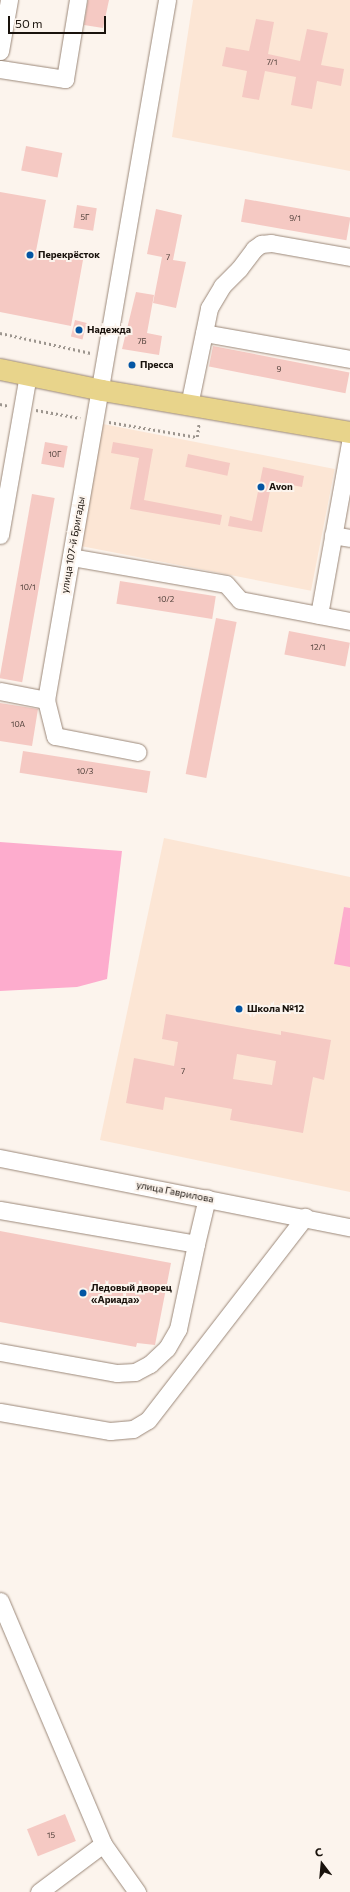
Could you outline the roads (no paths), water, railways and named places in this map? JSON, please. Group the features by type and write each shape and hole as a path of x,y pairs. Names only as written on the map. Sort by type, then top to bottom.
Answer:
{"main road":[{"path":"0,369 102,390 350,432"}],"street":[{"path":"0,51 9,0"},
{"path":"0,69 65,79 78,0"},
{"name":"улица 107-й Бригады","path":"137,752 55,736 46,700 102,390 167,0"},
{"path":"196,406 204,333 214,297 222,286 240,269 254,249 261,244 271,243 350,257"},
{"path":"204,333 350,359"},
{"path":"0,535 28,375"},
{"path":"319,615 350,442"},
{"path":"333,535 350,538"},
{"path":"71,557 226,584 240,600 350,621"},
{"path":"0,691 46,700"},
{"name":"улица Гаврилова","path":"0,1158 350,1227"},
{"path":"0,1352 118,1373 134,1372 150,1364 167,1348 178,1329 207,1198"},
{"path":"0,1210 196,1244"},
{"path":"0,1412 110,1431 134,1429 143,1423 305,1217"},
{"path":"0,1601 103,1844 138,1892"},
{"path":"39,1892 103,1844"}],"place":[{"name":"Перекрёсток","path":"30,255"},
{"name":"Надежда","path":"79,330"},
{"name":"Пресса","path":"132,365"},
{"name":"Avon","path":"261,487"},
{"name":"Школа №12","path":"239,1009"},
{"name":"Ледовый дворец «Ариада»","path":"83,1293"}]}
